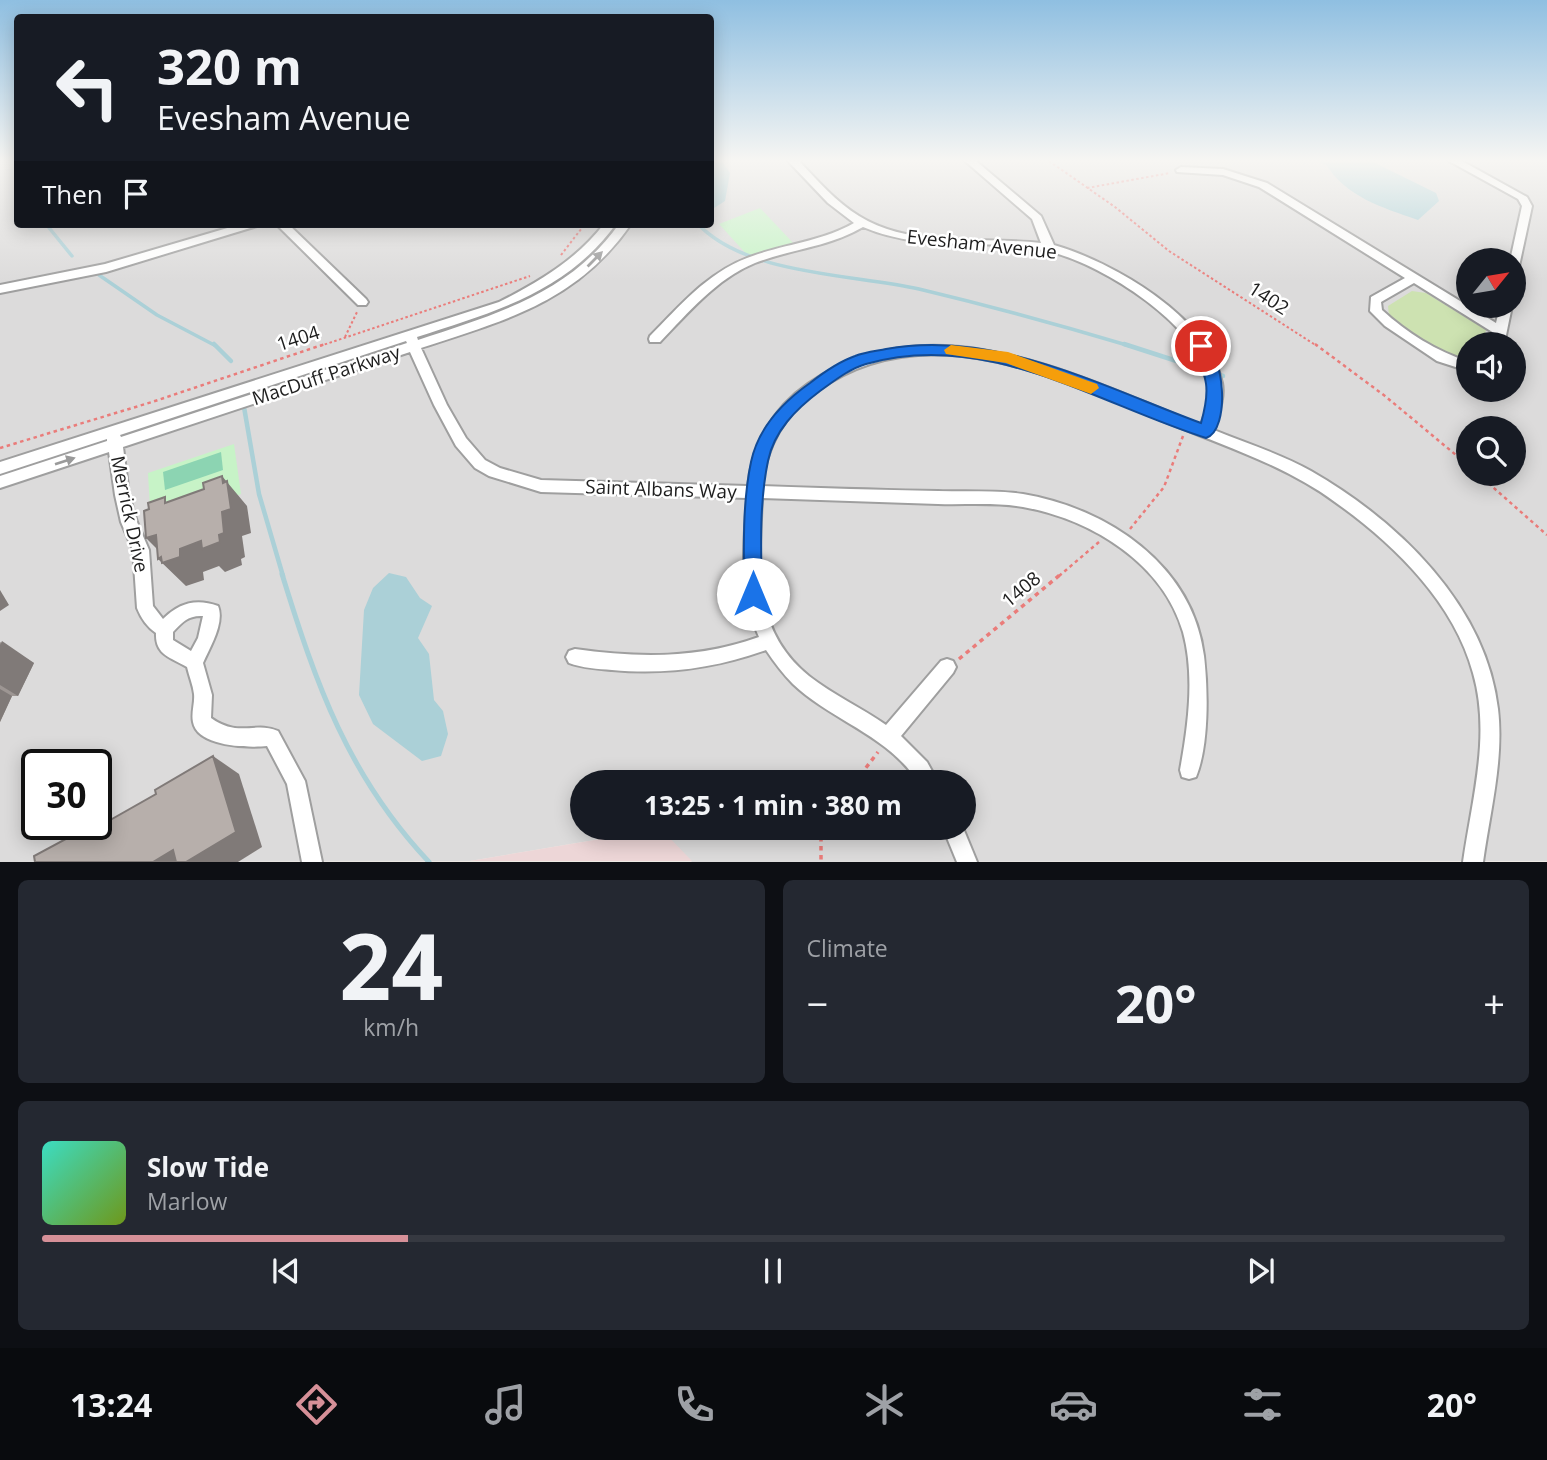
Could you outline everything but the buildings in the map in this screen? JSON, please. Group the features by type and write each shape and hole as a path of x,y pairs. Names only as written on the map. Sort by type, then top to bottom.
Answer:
{"street":[{"name":"Evesham Avenue","path":"838,201 862,223 901,237 1049,248 1077,255 1118,275 1201,346 1213,373 1216,398 1206,432"},
{"path":"1019,201 1037,218 1049,248"},
{"path":"1289,201 1500,331 1503,318"},
{"path":"1518,248 1527,206 1525,201"},
{"path":"655,339 708,287 751,261 829,241 862,223"},
{"path":"0,289 106,268 240,228"},
{"path":"286,228 362,302"},
{"name":"MacDuff Parkway","path":"412,341 503,305 547,282 585,253 607,228"},
{"name":"MacDuff Parkway","path":"0,482 114,439 412,341 510,314 559,289 588,267 622,228"},
{"path":"1413,278 1375,300 1377,311 1389,323 1442,358 1456,362"},
{"name":"Saint Albans Way","path":"412,341 449,423 478,462 511,479 541,486 1020,500 1060,509 1116,536 1139,553 1172,591 1191,631 1197,733 1189,770"},
{"path":"921,770 888,737 794,675 765,632 753,594 755,492 760,460 773,430 792,404 816,383 861,359 903,351 934,349 975,352 1008,358 1186,424 1307,475 1377,524 1404,550 1456,617 1476,654 1489,708 1489,745 1473,862"},
{"name":"MacDuff Parkway","path":"0,468 114,439"},
{"name":"Merrick Drive","path":"114,439 129,522 141,550 145,608 155,623 165,629 164,644 194,662"},
{"path":"165,629 179,612 200,607 212,611 206,639 194,662 203,695 202,722 219,736 243,739 272,737 296,781 312,861"},
{"path":"575,657 654,666 696,663 771,640"},
{"path":"888,737 947,667"},
{"path":"958,840 967,862"}],"path":[{"name":"1402","path":"1104,201 1169,251 1312,342 1385,396 1456,455"},
{"path":"560,256 582,228"},
{"name":"1404","path":"0,448 152,402 535,274"},
{"path":"345,337 362,302"},
{"name":"1408","path":"947,667 973,650 1040,591 1116,536 1160,498 1172,474 1186,424"},
{"path":"1491,486 1547,536"},
{"path":"864,770 888,737"},
{"path":"821,840 821,862"}],"shaded area":[{"path":"0,201 14,201 14,228 714,228 714,201 1547,201 1547,861 692,862 671,840 976,840 976,770 570,770 570,840 595,840 470,861 0,862"},
{"path":"595,840 672,840 692,861 470,861"}],"green space":[{"path":"760,208 797,247 750,258 719,224"},
{"path":"1412,291 1426,293 1456,312 1456,318 1467,318 1486,330 1456,332 1456,358 1426,343 1389,316 1388,306"},
{"path":"234,444 241,494 151,526 148,473"},
{"path":"221,452 223,470 165,490 163,472"}],"water":[{"path":"714,201 725,201 714,208"},
{"path":"1371,201 1439,201 1418,220"},
{"path":"389,573 406,577 420,598 432,606 418,638 429,654 434,700 443,711 448,734 441,756 422,761 373,724 359,695 364,610 373,588"}],"waterway":[{"path":"49,228 72,256"},
{"path":"703,228 719,241 743,254 771,263 919,289 1130,346"},
{"path":"99,275 157,315 216,346"},
{"path":"1124,344 1223,376"},
{"path":"216,346 231,361"},
{"path":"244,407 259,494 283,576"},
{"path":"282,574 308,653 338,727 377,796 429,862"}],"slow traffic":[{"path":"951,350 1008,358 1091,388"}],"route":[{"path":"753,594 752,533 760,460 773,430 792,404 816,383 838,370 861,359 903,351 934,349 975,352 1034,366 1206,432 1216,398 1216,381 1201,346"}]}
